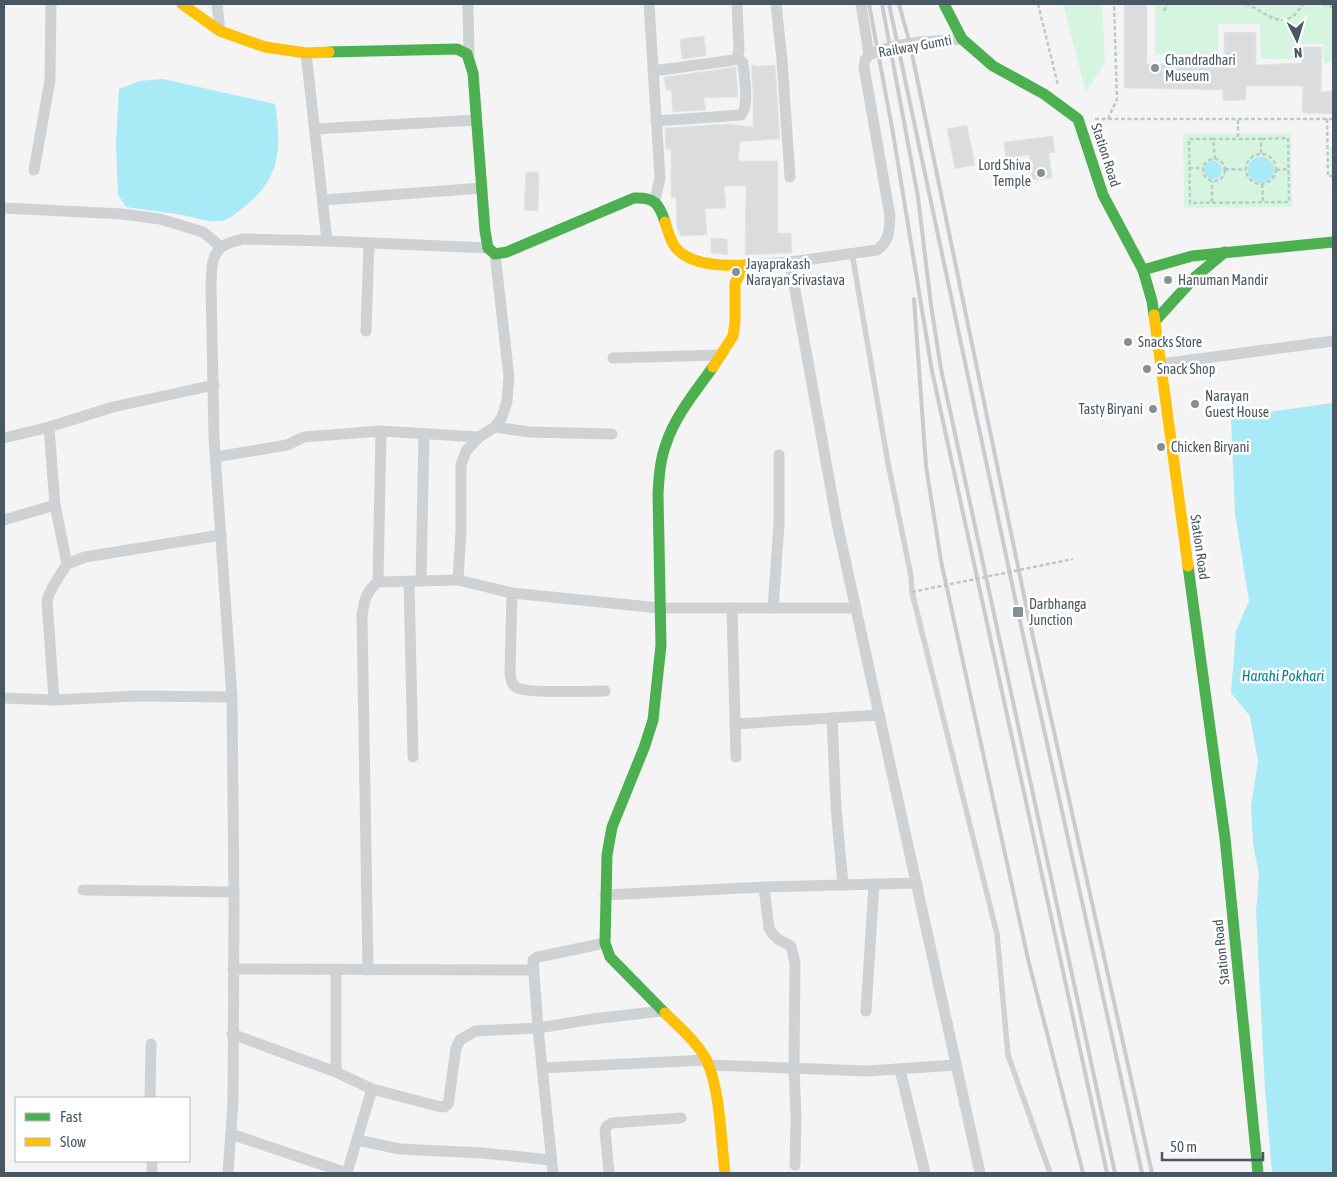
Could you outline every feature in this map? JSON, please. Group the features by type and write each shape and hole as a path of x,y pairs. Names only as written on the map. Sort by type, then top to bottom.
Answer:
{"main road":[{"path":"182,4 220,31 265,47 306,53 462,49 469,56 472,73 482,188 491,251 507,252 642,196 655,200 676,248 686,256 724,266 745,265 736,283 733,336 672,428 665,445 659,471 661,645 653,720 644,748 612,827 607,855 605,895 604,943 610,958 695,1043 707,1063 715,1089 725,1173"},
{"name":"Station Road","path":"944,4 948,15 962,38 993,66 1044,94 1078,119 1103,195 1143,270 1152,301 1225,838 1258,1173"},
{"path":"1143,270 1192,256 1333,242"},
{"path":"1155,321 1195,277 1225,252"},
{"path":"724,266 736,283"}],"street":[{"path":"34,170 50,80 51,4"},
{"path":"217,4 220,31"},
{"path":"468,4 469,56"},
{"path":"648,4 660,178 655,200"},
{"path":"653,71 730,62 737,57 739,51 737,4"},
{"path":"776,4 790,178"},
{"path":"745,265 790,262 877,250 885,244 889,235 890,216 864,67 865,60 869,55 861,4"},
{"name":"Railway Gumti","path":"869,55 878,50 899,46 962,38"},
{"path":"306,53 327,241"},
{"path":"656,121 741,115 746,106 746,95 743,63 737,57"},
{"path":"315,129 476,120"},
{"path":"323,200 482,188"},
{"path":"4,208 122,214 160,219 203,232 221,247"},
{"path":"228,1173 231,1134 234,892 232,697 214,439 212,265 214,255 221,247 243,240 327,241 491,251 509,377 507,401 502,417 495,427 479,437 466,451 462,465 458,580"},
{"path":"366,331 369,243"},
{"path":"790,262 837,523 980,1173"},
{"path":"1161,364 1333,341"},
{"path":"613,358 720,355"},
{"path":"4,438 49,427 113,407 214,385"},
{"path":"49,427 55,505 67,564 49,592 47,601 54,700"},
{"path":"495,427 529,432 612,434"},
{"path":"216,457 287,445 304,437 381,431 479,437"},
{"path":"378,582 381,431"},
{"path":"413,757 415,581 424,434"},
{"path":"773,608 779,525 779,455"},
{"path":"4,520 55,505"},
{"path":"67,564 85,557 221,535"},
{"path":"368,970 362,616 364,599 370,587 378,582 458,580 512,593 660,608 856,608"},
{"path":"512,593 510,673 511,681 516,687 523,690 536,691 605,691"},
{"path":"732,608 736,757"},
{"path":"4,698 54,700 137,696 232,697"},
{"path":"735,724 880,715"},
{"path":"832,718 836,807 843,885"},
{"path":"605,895 764,887 917,883"},
{"path":"866,1011 874,884"},
{"path":"764,887 772,935 791,946 795,963 795,1165"},
{"path":"83,890 234,892"},
{"path":"553,1173 533,960 538,956 604,943"},
{"path":"233,969 533,970"},
{"path":"336,970 336,1072"},
{"path":"232,1034 336,1072 372,1089 444,1107 448,1104 456,1048 460,1040 475,1031 538,1028 662,1011"},
{"path":"150,1097 151,1044"},
{"path":"542,1068 707,1063 867,1071 956,1066"},
{"path":"900,1070 925,1173"},
{"path":"231,1134 347,1173 372,1089"},
{"path":"609,1173 605,1130 607,1126 612,1123 681,1118"},
{"path":"357,1140 400,1149 482,1153 551,1160"}],"lane":[{"path":"852,254 888,463 911,576 912,592 997,934 1008,1055 1050,1173"}],"path":[{"path":"1038,4 1064,108"},
{"path":"1108,119 1117,99 1114,4"},
{"path":"1164,11 1167,4"},
{"path":"1246,4 1274,19 1285,20 1292,17 1304,4"},
{"path":"1323,4 1333,7"},
{"path":"1078,119 1238,120 1333,118"},
{"path":"1327,119 1328,176 1333,176"},
{"path":"1238,120 1238,139"},
{"path":"1288,138 1289,202 1190,203 1188,139 1238,139 1288,138"},
{"path":"1213,139 1215,159"},
{"path":"1261,139 1261,154"},
{"path":"1261,154 1272,159 1276,170 1276,174 1271,181 1262,184 1251,181 1246,170 1250,158 1261,154"},
{"path":"1215,159 1222,163 1225,170 1222,178 1212,181 1204,176 1203,168 1207,161 1215,159"},
{"path":"1189,168 1203,168"},
{"path":"1276,170 1288,169"},
{"path":"1225,170 1246,170"},
{"path":"1212,181 1212,202"},
{"path":"1262,184 1263,202"},
{"path":"912,592 1073,559"}],"green space":[{"path":"1063,4 1102,4 1105,62 1086,92"},
{"path":"1155,4 1333,4 1333,63 1324,63 1323,44 1299,44 1299,59 1261,59 1260,24 1218,24 1218,55 1155,55"},
{"path":"1291,133 1292,207 1184,208 1183,134"},
{"path":"1329,147 1333,147 1333,201"}],"water":[{"path":"163,79 275,104 278,148 272,173 256,196 227,219 209,221 183,215 126,207 118,195 116,143 119,89 140,81"},
{"path":"1261,157 1270,161 1274,170 1270,179 1261,183 1252,179 1248,170 1252,161"},
{"path":"1213,161 1219,164 1222,170 1219,176 1213,179 1207,176 1204,170 1207,164"},
{"name":"Harahi Pokhari","path":"1333,403 1333,1173 1272,1173 1265,1091 1256,911 1259,875 1253,844 1251,805 1258,762 1250,716 1231,693 1236,631 1249,601 1235,514 1231,417"}],"building":[{"path":"1124,4 1147,4 1147,64 1224,66 1224,32 1256,32 1256,65 1302,63 1302,47 1322,47 1321,92 1333,91 1333,114 1302,113 1303,86 1246,86 1246,100 1223,101 1223,90 1124,88"},
{"path":"704,36 706,56 682,59 680,39"},
{"path":"751,65 775,65 780,139 740,142 738,161 778,161 778,233 791,233 792,253 745,255 746,186 724,186 726,208 705,209 707,235 681,236 677,228 676,197 671,198 671,149 666,149 665,128 727,124 753,127"},
{"path":"736,67 738,97 704,98 706,110 673,112 671,90 666,90 664,77"},
{"path":"967,125 975,165 955,169 947,129"},
{"path":"1053,136 1055,152 1049,153 1052,178 1032,180 1029,155 1006,158 1004,142"},
{"path":"526,172 539,172 538,211 524,210"},
{"path":"711,238 727,239 728,255 711,253"}],"railway":[{"path":"869,4 893,133 932,371 1107,1173"},
{"path":"882,4 918,197 941,369 1115,1173"},
{"path":"889,4 1018,612 1142,1173"},
{"path":"899,4 910,44 1027,610 1152,1173"},
{"path":"914,299 926,466 941,561 1028,959 1083,1173"}],"traffic: fast":[{"path":"944,4 962,39 993,66 1044,94 1078,119 1103,195 1143,270 1154,315"},
{"path":"329,52 457,49 467,54 473,73 485,231 488,248 495,254 507,252 634,198 655,202 665,222"},
{"path":"1143,270 1192,256 1333,242"},
{"path":"1155,321 1195,277 1225,252"},
{"path":"665,1013 610,957 605,943 607,855 612,827 644,748 653,720 661,645 658,494 662,456 680,414 713,367"},
{"path":"1188,566 1225,838 1258,1173"}],"traffic: slow":[{"path":"182,4 220,31 265,47 306,53 329,52"},
{"path":"665,222 669,236 682,254 708,264 745,265"},
{"path":"713,367 733,336 735,283 745,265"},
{"path":"1154,315 1188,566"},
{"path":"665,1013 697,1046 706,1059 711,1071 717,1099 725,1173"}],"place":[{"name":"Chandradhari Museum","path":"1155,68"},
{"name":"Lord Shiva Temple","path":"1041,173"},
{"name":"Jayaprakash Narayan Srivastava","path":"736,272"},
{"name":"Hanuman Mandir","path":"1168,280"},
{"name":"Snacks Store","path":"1128,342"},
{"name":"Snack Shop","path":"1147,369"},
{"name":"Narayan Guest House","path":"1195,404"},
{"name":"Tasty Biryani","path":"1153,409"},
{"name":"Chicken Biryani","path":"1161,447"},
{"name":"Darbhanga Junction","path":"1018,612"}]}
